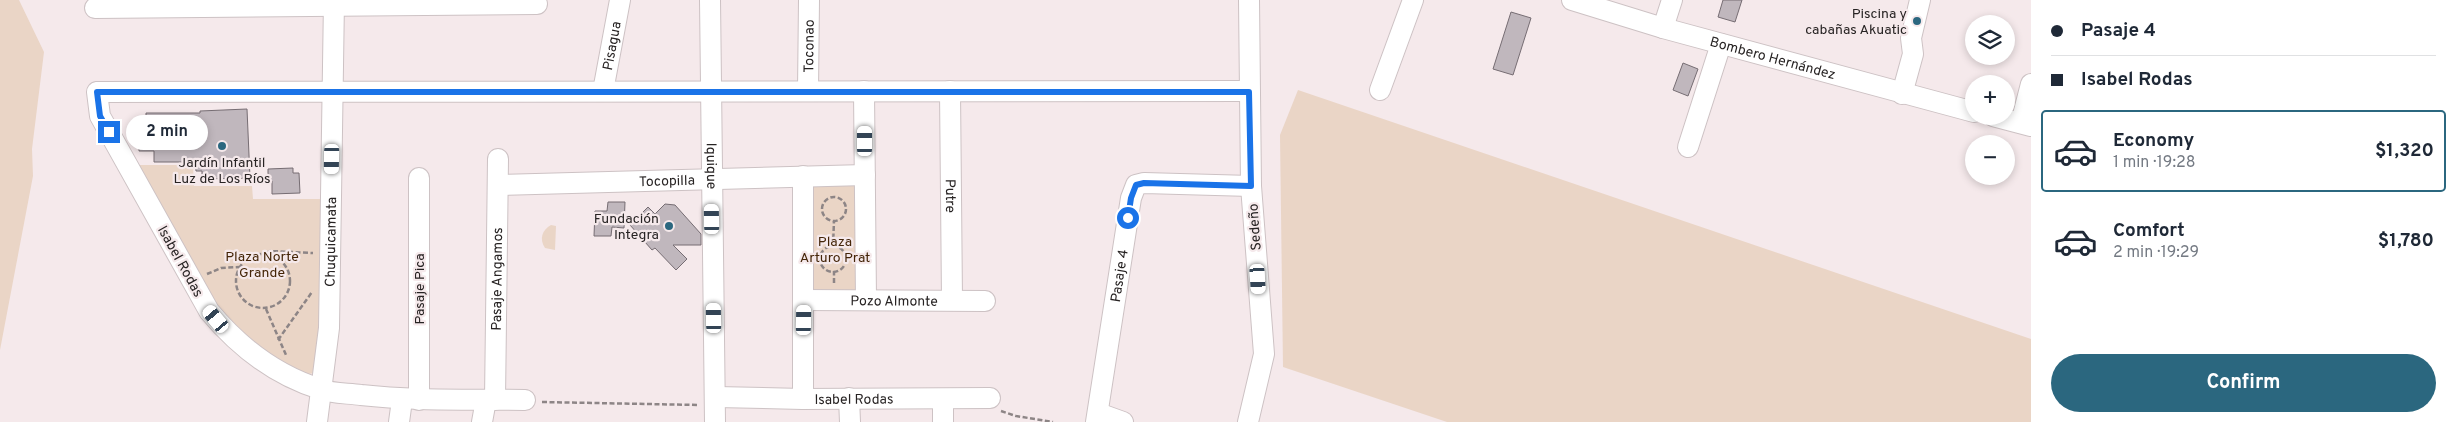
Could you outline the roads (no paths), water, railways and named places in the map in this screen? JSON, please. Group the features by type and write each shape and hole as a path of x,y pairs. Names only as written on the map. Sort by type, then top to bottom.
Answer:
{"street":[{"name":"Pisagua","path":"603,91 620,0"},
{"name":"Iquique","path":"710,0 715,408"},
{"name":"Toconao","path":"808,91 809,0"},
{"name":"Sedeño","path":"1248,422 1264,354 1251,186 1249,0"},
{"path":"1380,90 1413,0"},
{"name":"Bombero Hernández","path":"1572,0 1663,28 1965,110"},
{"path":"1663,28 1672,0"},
{"path":"1902,94 1913,54 1911,38 1920,0"},
{"path":"95,8 334,3 537,4"},
{"name":"Chuquicamata","path":"317,422 323,390 329,328 334,3"},
{"path":"1688,147 1721,44"},
{"path":"2026,124 2031,84"},
{"path":"334,90 1249,92"},
{"name":"Isabel Rodas","path":"334,90 97,92 100,116 192,281 210,311 247,350 286,375 323,390 410,400 525,400"},
{"path":"864,91 866,300"},
{"name":"Putre","path":"950,91 952,300"},
{"name":"Pasaje Angamos","path":"482,422 491,400 498,159"},
{"name":"Tocopilla","path":"498,185 865,175"},
{"path":"802,399 804,300 803,176"},
{"name":"Pasaje Pica","path":"399,422 410,400 419,178"},
{"name":"Pasaje 4","path":"1097,418 1131,198 1136,185 1144,183 1251,186"},
{"name":"Pozo Almonte","path":"804,300 985,301"},
{"path":"849,398 850,422"},
{"name":"Isabel Rodas","path":"715,408 802,399 990,398"},
{"path":"943,399 943,422"},
{"path":"1097,418 1123,422"}],"place":[{"name":"Piscina y cabañas Akuatic","path":"1917,21"},
{"name":"Jardín Infantil Luz de Los Ríos","path":"222,146"},
{"name":"Fundación Integra","path":"669,226"}],"park label":[{"name":"Plaza Arturo Prat","path":"835,250"},
{"name":"Plaza Norte Grande","path":"262,264"}]}
